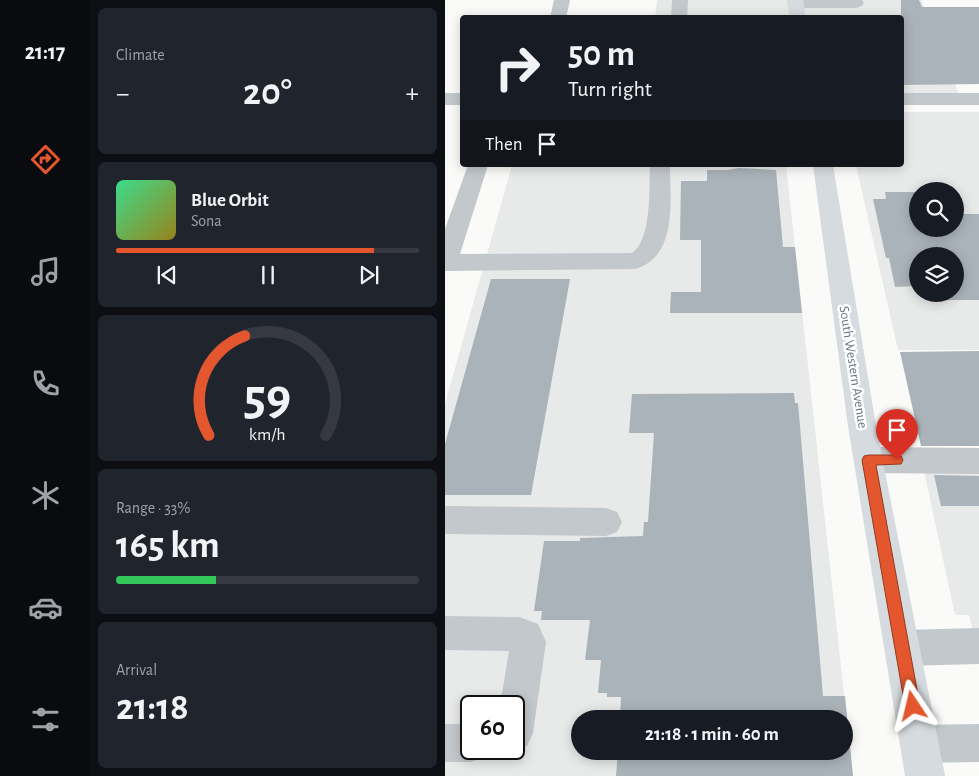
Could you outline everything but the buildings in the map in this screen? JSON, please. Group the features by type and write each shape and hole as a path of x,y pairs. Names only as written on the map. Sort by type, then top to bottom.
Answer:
{"main road":[{"name":"South Western Avenue","path":"823,167 869,460 922,760"}],"street":[{"path":"558,15 562,0"},
{"path":"679,15 680,0"},
{"path":"796,7 856,3"},
{"path":"445,99 460,99"},
{"path":"904,99 979,99"},
{"path":"477,167 445,263 635,261 649,251 654,235 658,215 660,167"},
{"path":"869,460 979,461"},
{"path":"445,520 606,522"},
{"path":"445,633 519,634 526,636 528,642 520,695"},
{"path":"903,648 979,646"},
{"path":"445,743 460,743"},
{"path":"922,760 979,743"}],"shaded area":[{"path":"657,0 921,0 959,94 904,94 904,15 655,15"},
{"path":"904,112 979,112 979,350 898,350 856,167 904,167"},
{"path":"511,167 786,167 846,710 571,710 571,760 851,760 853,776 445,776 445,404"},
{"path":"919,448 979,448 979,656 969,615 955,615"}],"route":[{"path":"897,460 869,460 913,706"}]}
